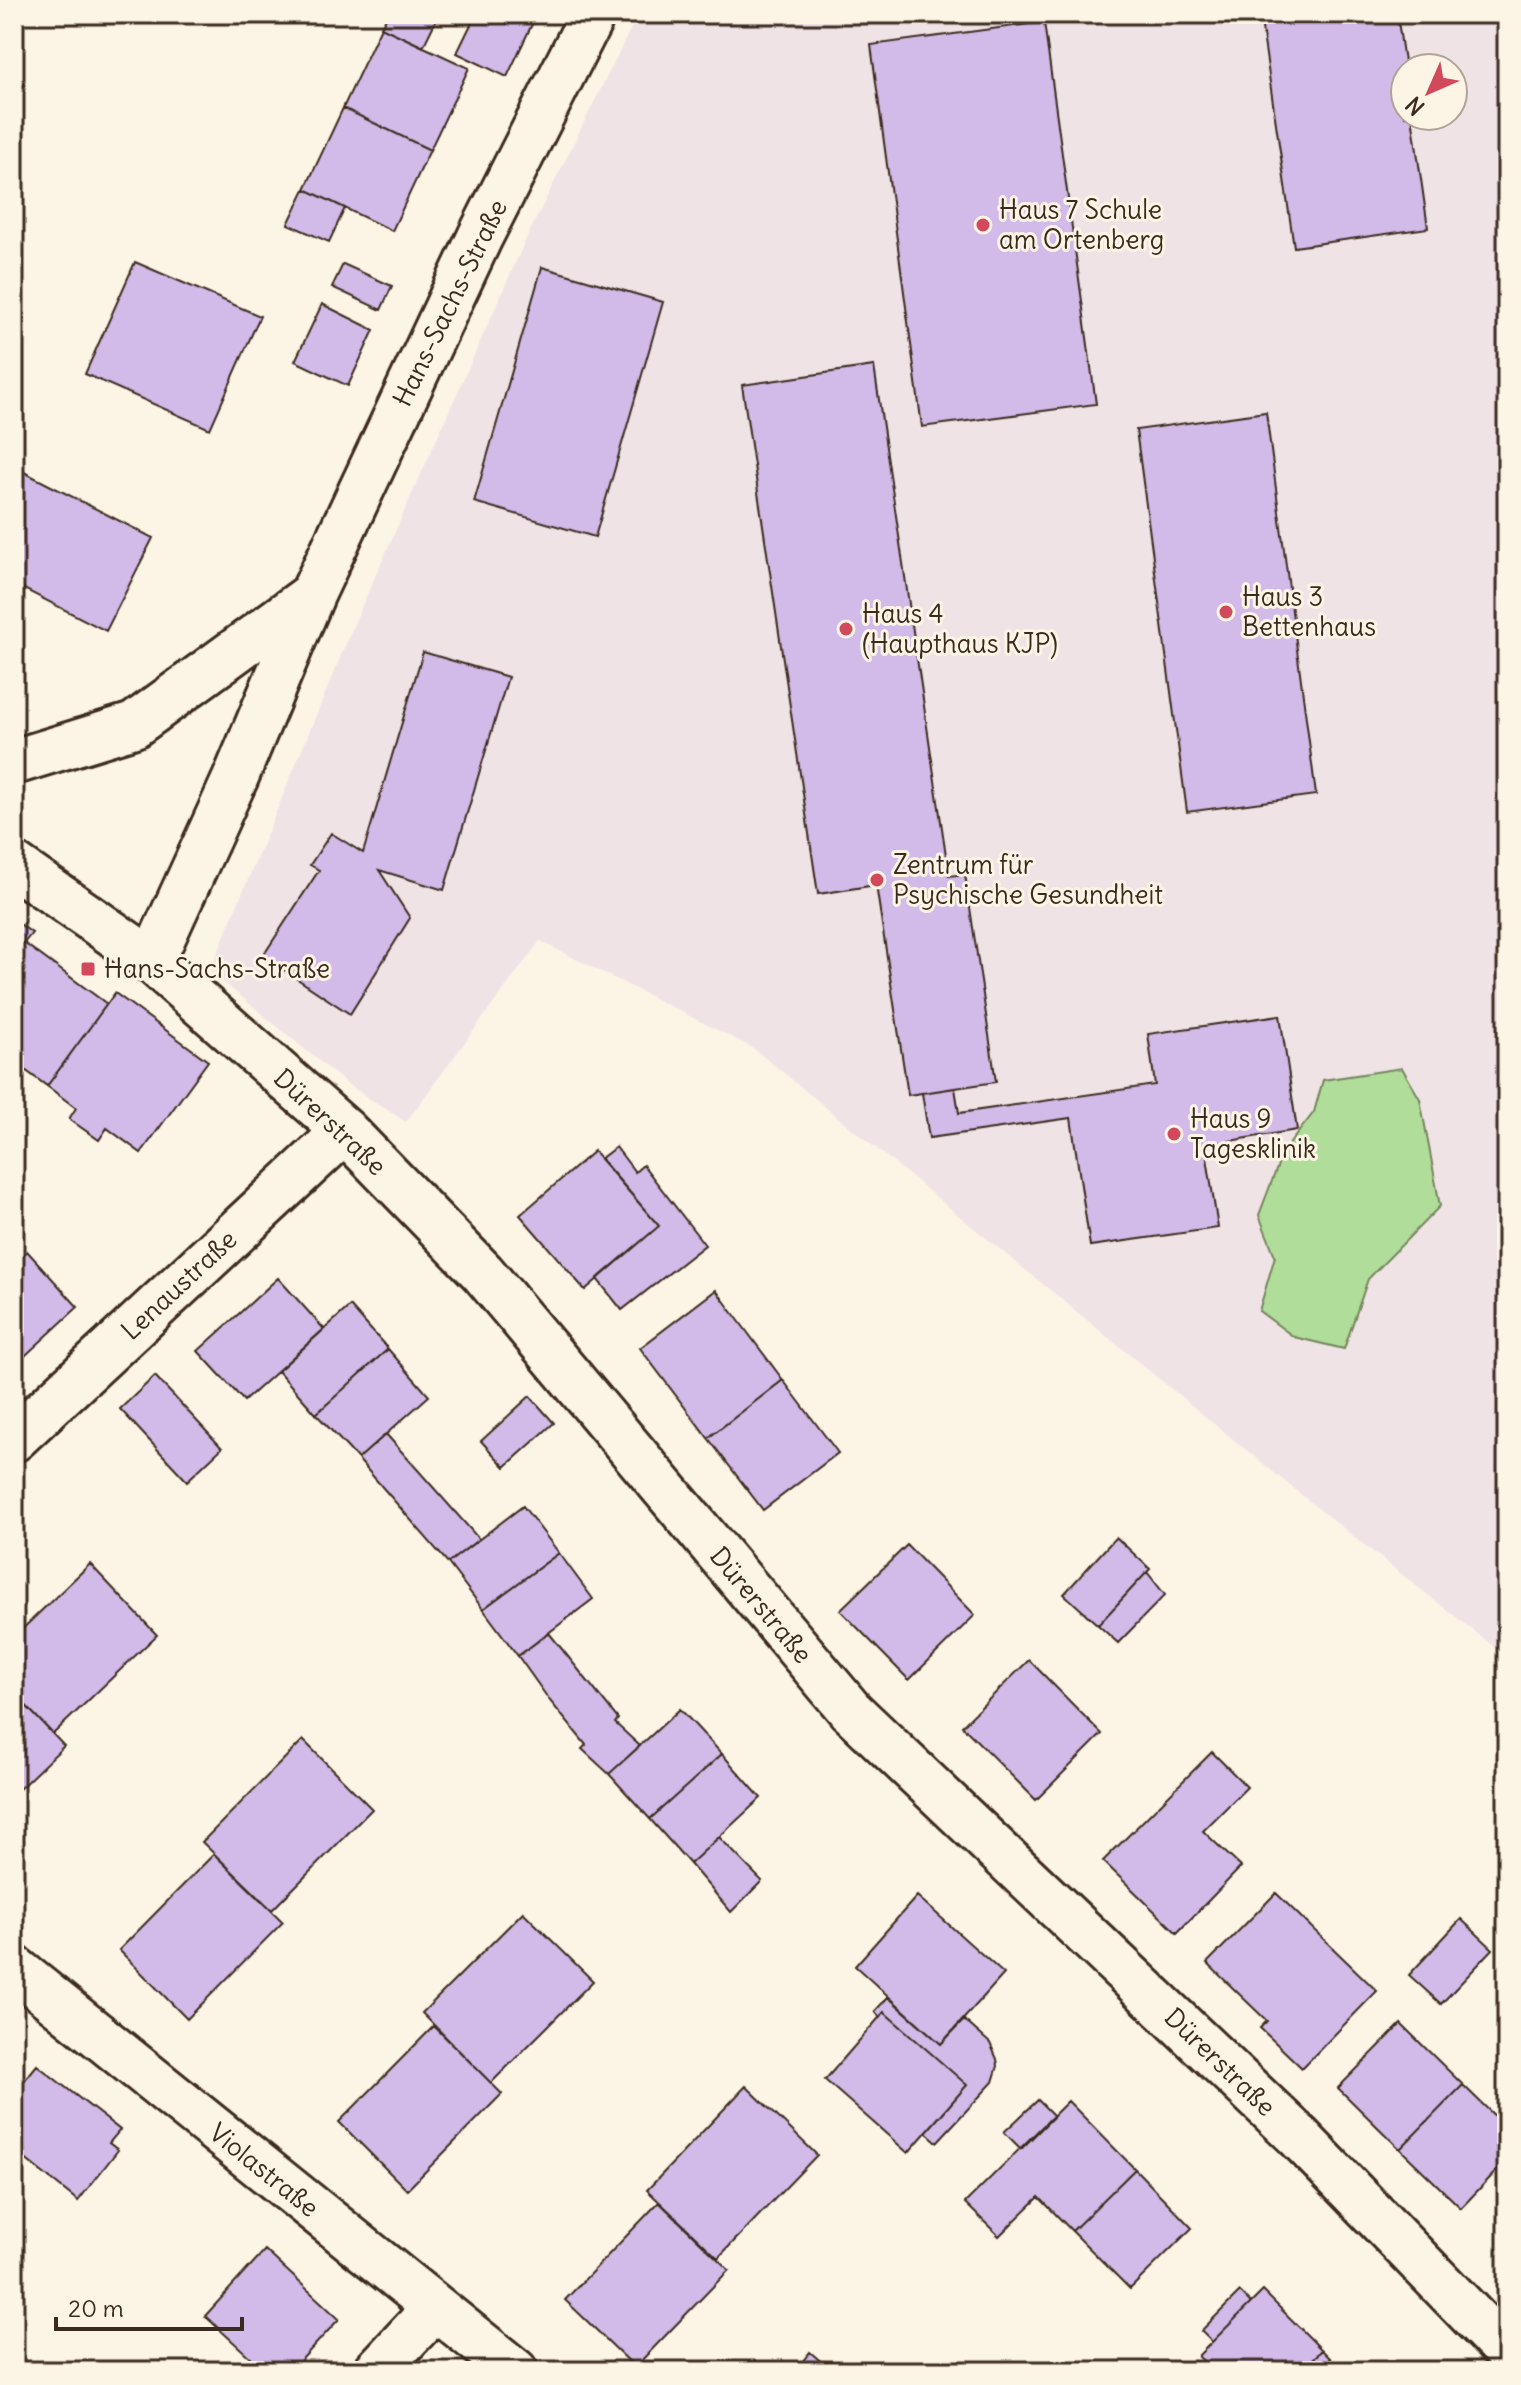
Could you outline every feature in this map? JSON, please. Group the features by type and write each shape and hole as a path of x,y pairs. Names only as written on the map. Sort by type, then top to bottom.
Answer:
{"street":[{"name":"Hans-Sachs-Straße","path":"152,961 235,779 312,595 480,237 593,14"},
{"name":"Hans-Sachs-Straße","path":"14,762 134,725 312,595"},
{"name":"Dürerstraße","path":"14,865 152,961 345,1131 483,1273 850,1710 1298,2136 1507,2352"},
{"name":"Lenaustraße","path":"14,1439 345,1131"},
{"name":"Violastraße","path":"14,1968 515,2371"},
{"path":"376,2371 435,2308"}],"shaded area":[{"name":"Zentrum für Psychische Gesundheit","path":"638,14 1507,14 1507,1657 1320,1510 753,1048 540,941 406,1122 347,1084 210,971 357,617 526,239"}],"green space":[{"path":"1402,1068 1420,1099 1440,1206 1368,1279 1344,1349 1294,1337 1259,1311 1275,1256 1259,1215 1283,1152 1314,1112 1323,1080"}],"building":[{"path":"388,14 439,14 423,47 381,27"},
{"path":"476,14 526,14 535,18 507,77 457,53"},
{"path":"1260,14 1397,14 1403,52 1389,52 1389,132 1414,132 1428,228 1294,247"},
{"name":"Haus 7 Schule am Ortenberg","path":"1044,22 1096,404 922,427 871,45"},
{"path":"381,27 469,68 430,150 343,108"},
{"path":"343,108 430,150 392,231 305,189"},
{"path":"305,189 345,208 329,242 288,224"},
{"path":"135,262 260,316 210,429 85,374"},
{"path":"343,264 392,286 381,310 332,287"},
{"path":"542,267 663,302 595,537 474,502"},
{"path":"322,304 374,330 348,386 295,361"},
{"name":"Haus 4 (Haupthaus KJP)","path":"874,366 949,876 965,874 996,1082 908,1095 876,885 818,894 742,385"},
{"name":"Haus 3 Bettenhaus","path":"1266,412 1316,795 1187,812 1136,430"},
{"path":"14,467 153,538 106,631 14,584"},
{"path":"423,652 508,677 444,890 379,870 410,918 350,1014 263,956 319,870 310,865 331,833 363,853"},
{"path":"14,920 32,933 24,943 107,1004 47,1086 14,1062"},
{"path":"115,993 208,1061 141,1153 107,1128 99,1140 69,1119 76,1108 47,1086"},
{"name":"Haus 9 Tagesklinik","path":"1280,1015 1297,1130 1205,1145 1218,1228 1090,1246 1071,1118 929,1138 922,1093 955,1088 959,1113 1155,1085 1148,1034"},
{"path":"616,1147 635,1172 643,1165 705,1245 622,1310 597,1279 659,1226 600,1159"},
{"path":"594,1151 659,1226 585,1290 520,1215"},
{"path":"27,1251 78,1307 14,1366 14,1263"},
{"path":"278,1278 324,1329 244,1401 198,1351"},
{"path":"716,1290 783,1380 708,1438 640,1348"},
{"path":"350,1306 388,1349 316,1414 278,1371"},
{"path":"388,1349 429,1396 358,1459 316,1414"},
{"path":"155,1376 222,1448 187,1481 120,1409"},
{"path":"783,1380 838,1453 763,1510 708,1438"},
{"path":"530,1396 554,1423 505,1467 481,1441"},
{"path":"386,1434 479,1539 448,1563 358,1459"},
{"path":"523,1506 559,1553 483,1609 448,1563"},
{"path":"1116,1537 1150,1569 1098,1625 1064,1594"},
{"path":"907,1545 975,1615 909,1680 840,1610"},
{"path":"559,1553 593,1599 518,1656 483,1609"},
{"path":"90,1564 157,1635 53,1734 14,1693 14,1637"},
{"path":"1147,1572 1165,1595 1118,1643 1098,1625"},
{"path":"549,1633 618,1719 615,1723 640,1746 609,1774 582,1749 586,1745 518,1656"},
{"path":"1029,1660 1102,1734 1036,1800 962,1726"},
{"path":"14,1693 64,1746 14,1794"},
{"path":"680,1709 722,1754 650,1819 609,1774"},
{"path":"303,1740 372,1809 272,1910 202,1842"},
{"path":"1212,1752 1247,1787 1203,1831 1241,1867 1177,1933 1103,1861"},
{"path":"722,1754 761,1798 690,1864 650,1819"},
{"path":"719,1837 762,1881 731,1912 690,1864"},
{"path":"214,1854 283,1922 187,2019 119,1950"},
{"path":"1276,1893 1377,1991 1302,2068 1260,2028 1267,2021 1207,1963"},
{"path":"917,1896 1004,1974 941,2044 855,1966"},
{"path":"523,1912 593,1981 491,2083 422,2013"},
{"path":"1461,1919 1493,1949 1441,2004 1409,1975"},
{"path":"888,1997 941,2044 964,2020 990,2043 997,2059 993,2082 937,2142 926,2132 967,2085 884,2012 880,2018 875,2011"},
{"path":"884,2012 967,2085 908,2153 825,2080"},
{"path":"1401,2024 1463,2085 1400,2149 1338,2088"},
{"path":"434,2026 502,2094 407,2190 339,2122"},
{"path":"37,2065 120,2130 109,2143 118,2150 78,2201 14,2150 14,2093"},
{"path":"1463,2085 1507,2128 1507,2160 1461,2208 1400,2149"},
{"path":"746,2086 817,2155 718,2258 647,2190"},
{"path":"1038,2100 1054,2116 1021,2149 1004,2132"},
{"path":"1068,2101 1135,2169 1072,2231 1039,2197 999,2236 965,2203"},
{"path":"1135,2169 1192,2228 1130,2289 1072,2231"},
{"path":"659,2202 729,2270 635,2367 565,2300"},
{"path":"265,2250 339,2319 291,2371 265,2371 205,2316"},
{"path":"1263,2291 1322,2350 1301,2371 1214,2371 1198,2356"},
{"path":"1240,2292 1251,2303 1212,2342 1201,2331"},
{"path":"1322,2350 1343,2371 1301,2371"},
{"path":"810,2352 832,2371 795,2371"}],"place":[{"name":"Haus 7 Schule am Ortenberg","path":"983,225"},
{"name":"Haus 3 Bettenhaus","path":"1226,612"},
{"name":"Haus 4 (Haupthaus KJP)","path":"846,629"},
{"name":"Zentrum für Psychische Gesundheit","path":"877,880"},
{"name":"Hans-Sachs-Straße","path":"88,969"},
{"name":"Haus 9 Tagesklinik","path":"1174,1134"}]}
